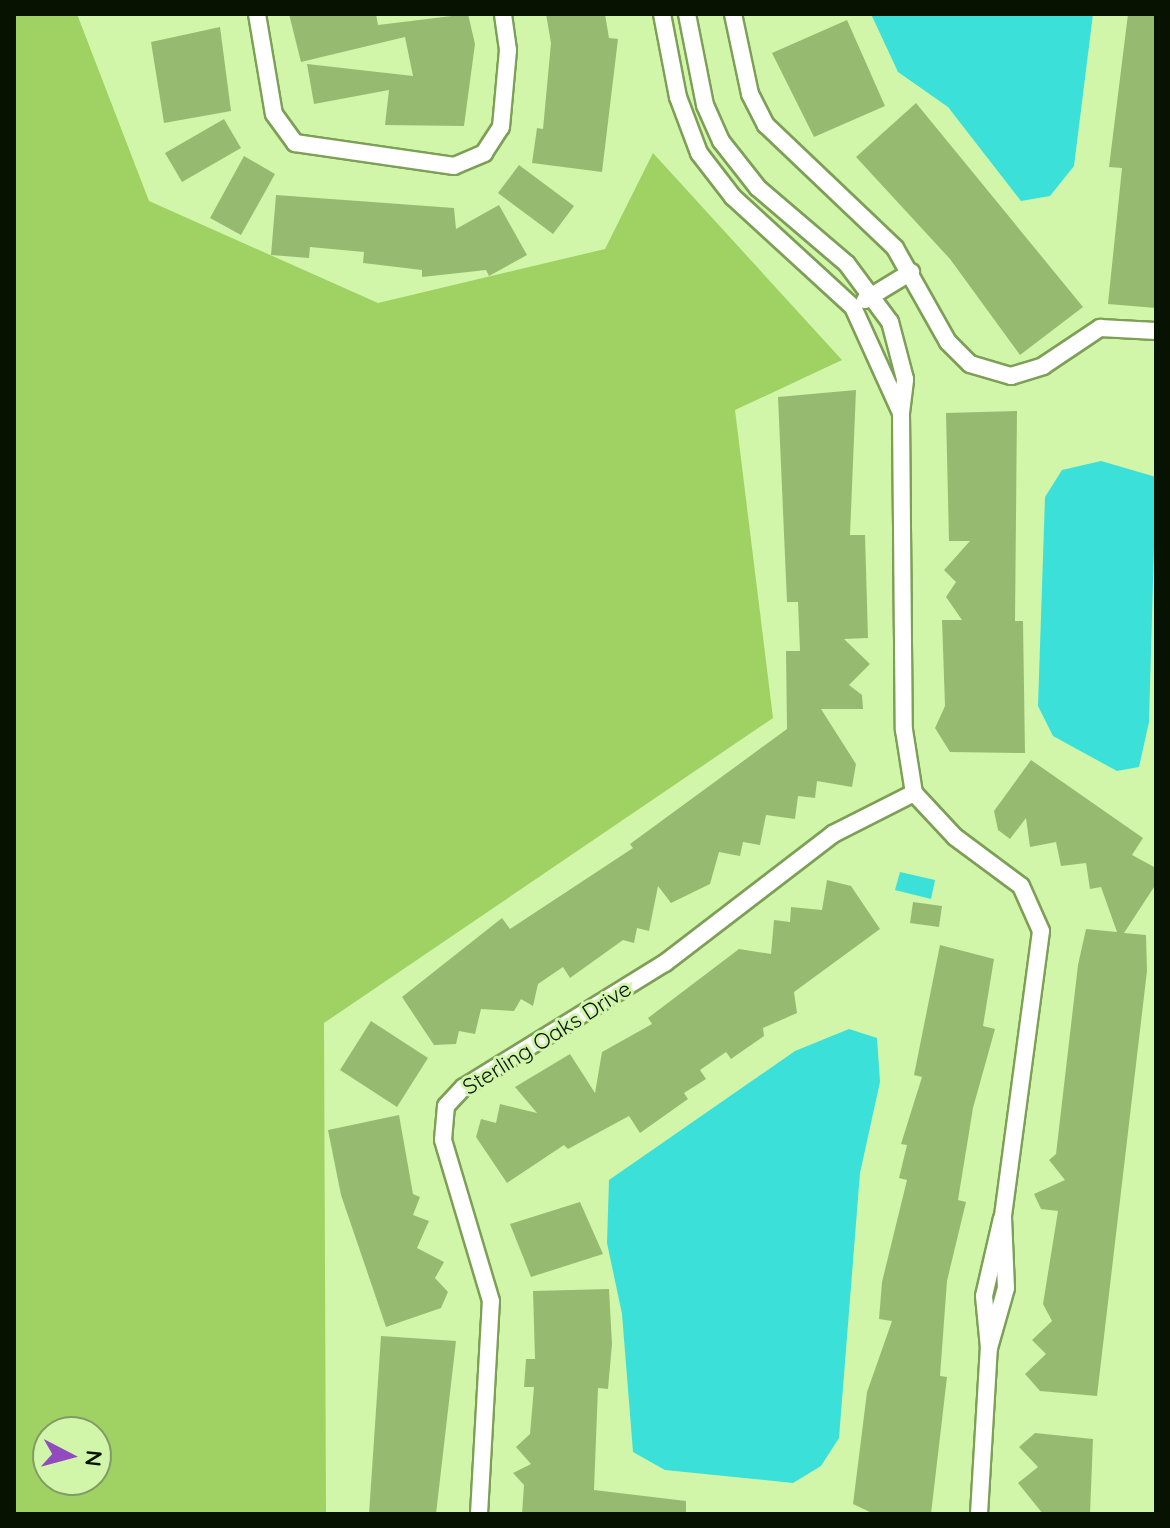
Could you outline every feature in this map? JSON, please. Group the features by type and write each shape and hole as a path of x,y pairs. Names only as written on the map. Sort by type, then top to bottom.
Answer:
{"street":[{"path":"257,14 274,114 289,137 310,148 444,166 476,159 501,127 508,50 503,14"},
{"path":"662,14 687,130 715,177 853,307 901,413"},
{"path":"687,14 703,95 721,141 758,188 873,295 900,348 904,730 914,793 955,837 1021,886 1039,919 1003,1217 984,1296 989,1348 979,1514"},
{"path":"733,14 750,94 766,125 865,216 911,272 954,351 987,372 1032,371 1100,328 1156,331"},
{"path":"853,307 911,272"},
{"name":"Sterling Oaks Drive","path":"479,1514 491,1301 443,1140 446,1106 464,1087 665,963 833,834 914,793"}],"green space":[{"path":"14,14 77,14 149,201 378,303 605,249 653,153 842,360 735,410 773,718 324,1023 326,1514 14,1514"}],"water":[{"path":"871,14 1093,14 1074,166 1050,196 1021,201 948,107 898,72"},
{"path":"1101,461 1156,477 1149,722 1139,767 1117,771 1053,736 1038,706 1045,497 1062,470"},
{"path":"900,872 935,880 931,899 895,890"},
{"path":"849,1029 877,1038 880,1082 860,1173 839,1438 821,1466 793,1483 665,1470 633,1452 622,1314 607,1243 609,1180 795,1051"}],"building":[{"path":"289,14 376,14 378,25 468,14 475,44 464,126 385,125 389,90 314,104 307,64 413,76 405,37 301,62"},
{"path":"546,14 605,14 609,38 618,39 602,172 532,163 537,128 543,129 551,43"},
{"path":"1128,14 1156,14 1156,308 1108,304 1122,168 1109,167"},
{"path":"847,20 885,106 814,137 772,53"},
{"path":"220,27 231,111 164,123 151,42"},
{"path":"916,103 1083,307 1020,355 950,259 856,157"},
{"path":"224,119 241,148 182,182 165,153"},
{"path":"244,156 275,174 241,235 210,218"},
{"path":"519,165 574,206 553,234 498,193"},
{"path":"276,195 454,208 456,229 499,205 527,255 489,276 486,270 422,277 422,270 363,263 364,252 310,247 309,258 271,255"},
{"path":"856,390 850,535 865,535 868,638 844,639 870,664 849,685 862,695 863,709 821,709 856,764 852,787 817,781 815,798 798,796 795,819 766,815 760,845 743,842 740,856 719,852 710,884 671,903 658,886 649,931 637,928 634,943 623,940 570,978 563,967 538,984 533,1006 521,999 514,1011 481,1009 475,1034 459,1031 456,1044 434,1045 402,997 502,918 510,929 633,848 630,844 787,729 786,651 800,651 798,602 787,602 778,397"},
{"path":"1017,411 1015,621 1023,621 1025,753 950,752 935,728 945,706 942,620 962,620 946,597 956,582 944,570 970,541 949,541 946,413"},
{"path":"1031,760 1143,838 1132,855 1156,868 1156,884 1124,933 1146,935 1147,971 1097,1396 1040,1391 1025,1374 1046,1354 1032,1340 1052,1321 1043,1304 1058,1211 1041,1209 1034,1194 1065,1180 1049,1160 1056,1154 1078,965 1086,929 1117,932 1101,887 1090,889 1086,863 1061,866 1056,842 1030,847 1026,818 1010,839 998,830 994,811"},
{"path":"827,880 851,886 880,929 794,992 797,1013 763,1028 764,1036 731,1059 726,1052 700,1070 706,1079 684,1093 688,1099 640,1133 629,1116 568,1149 564,1145 507,1183 476,1137 481,1119 496,1123 500,1104 537,1113 515,1087 570,1054 595,1093 602,1052 652,1024 648,1018 739,949 771,954 774,920 790,922 791,907 822,910"},
{"path":"913,902 942,906 939,927 910,923"},
{"path":"940,945 994,959 983,1026 995,1029 973,1108 958,1200 966,1202 947,1281 940,1376 947,1377 931,1514 874,1514 853,1504 867,1392 892,1321 879,1319 882,1282 907,1180 899,1178 907,1145 901,1144 922,1077 914,1075"},
{"path":"371,1021 428,1058 397,1107 340,1070"},
{"path":"399,1115 413,1194 420,1197 413,1215 429,1221 417,1248 444,1262 435,1278 448,1292 441,1308 386,1327 341,1195 328,1130"},
{"path":"580,1202 603,1254 531,1277 510,1224"},
{"path":"609,1289 612,1344 608,1389 598,1388 594,1490 686,1501 686,1514 522,1514 524,1485 513,1473 531,1464 516,1447 530,1434 534,1387 524,1387 526,1359 535,1359 533,1291"},
{"path":"381,1336 456,1341 436,1514 369,1514"},
{"path":"1035,1433 1093,1439 1090,1514 1043,1514 1018,1483 1038,1467 1019,1447"}]}
